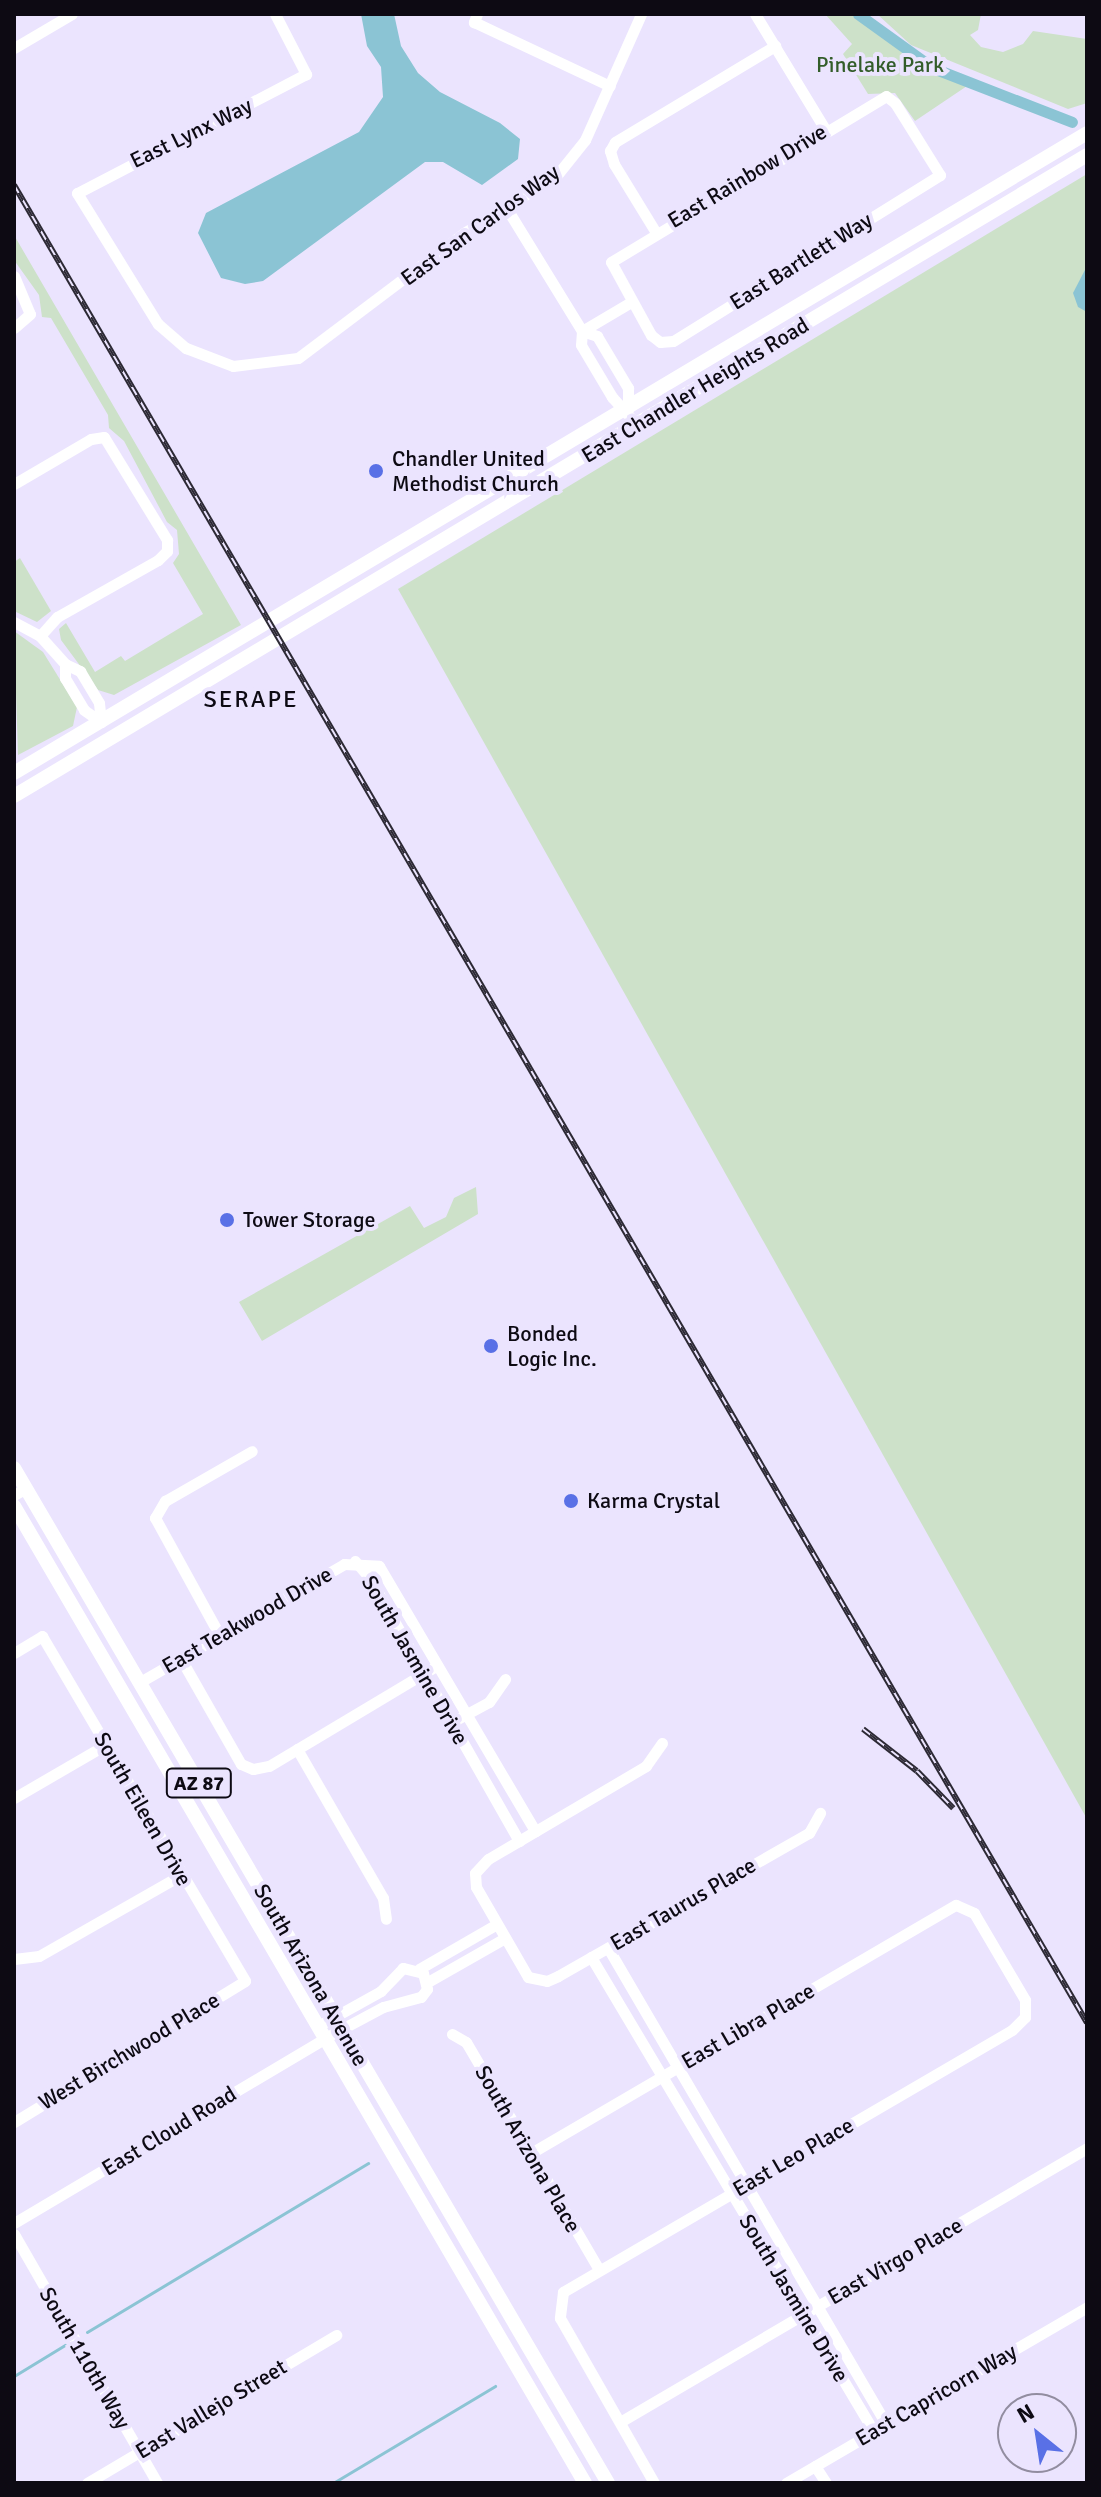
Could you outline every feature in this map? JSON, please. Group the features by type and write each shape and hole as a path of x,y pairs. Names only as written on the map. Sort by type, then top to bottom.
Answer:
{"main road":[{"name":"East Chandler Heights Road","path":"14,773 1085,136"},
{"name":"East Chandler Heights Road","path":"14,796 1087,155"},
{"path":"312,597 321,613"},
{"name":"South Arizona Avenue","path":"14,1468 20,1492 140,1682 608,2483"},
{"name":"South Arizona Avenue","path":"14,1506 585,2483"}],"street":[{"path":"14,48 72,14"},
{"name":"East Lynx Way","path":"233,366 186,348 158,324 77,193 306,74 275,14"},
{"path":"477,14 474,22 508,41 610,86"},
{"name":"East San Carlos Way","path":"233,366 298,358 464,233 557,175 585,140 641,14"},
{"path":"755,14 825,129"},
{"path":"655,231 610,151 615,142 775,46"},
{"name":"East Rainbow Drive","path":"631,302 611,262 655,231 886,96 940,175"},
{"name":"East Bartlett Way","path":"631,302 660,342 673,341 940,175"},
{"path":"507,209 582,331 581,345 612,397 628,409 637,425"},
{"path":"14,276 30,314 14,328"},
{"path":"582,331 631,302"},
{"path":"582,331 597,336 628,388 628,409"},
{"path":"14,484 91,439 104,437 167,540 167,551 52,621 40,636"},
{"path":"14,622 40,636 65,664 65,678 84,710 101,722"},
{"path":"220,1636 156,1525 157,1511 165,1501 252,1451"},
{"name":"East Teakwood Drive","path":"140,1682 355,1561"},
{"name":"South Jasmine Drive","path":"355,1561 379,1566 535,1831"},
{"name":"South Jasmine Drive","path":"355,1561 424,1673 519,1841"},
{"name":"South Eileen Drive","path":"14,1653 42,1636 245,1981"},
{"path":"181,1659 241,1764 261,1768 436,1666"},
{"path":"452,1722 489,1702 505,1679"},
{"path":"339,2022 416,2000 426,1983 505,1938 476,1887 475,1873 519,1841 646,1766 662,1743"},
{"path":"14,1798 105,1745"},
{"path":"297,1749 383,1898 386,1919"},
{"name":"East Taurus Place","path":"505,1938 528,1977 547,1981 809,1833 820,1813"},
{"path":"14,1959 39,1956 181,1875"},
{"name":"East Libra Place","path":"531,2153 949,1909 965,1908 1018,1988 1026,2011"},
{"path":"322,2032 381,1991 403,1968 419,1969 497,1924"},
{"name":"South Jasmine Drive","path":"608,1948 886,2424"},
{"name":"South Jasmine Drive","path":"591,1957 874,2432"},
{"path":"419,1969 426,1983"},
{"name":"West Birchwood Place","path":"14,2122 245,1981"},
{"name":"East Leo Place","path":"620,2422 560,2318 559,2301 599,2270 1012,2030 1026,2011"},
{"name":"East Cloud Road","path":"14,2223 322,2032"},
{"name":"South Arizona Place","path":"452,2034 466,2042 599,2270"},
{"name":"East Virgo Place","path":"620,2422 1087,2148"},
{"name":"South 110th Way","path":"14,2234 157,2483"},
{"name":"East Capricorn Way","path":"786,2483 1087,2307"},
{"name":"East Vallejo Street","path":"87,2483 336,2335"},
{"path":"620,2422 654,2483"},
{"path":"815,2466 826,2483"}],"green space":[{"name":"Pinelake Park","path":"825,14 855,14 898,49 967,86 915,121 895,93 868,94 843,54 852,44"},
{"path":"877,14 981,14 978,30 970,35 981,47 1003,52 1023,44 1033,31 1087,39 1087,103 1068,109 911,45"},
{"path":"1087,174 1087,1819 398,589"},
{"path":"14,235 241,625 114,695 98,690 61,640 59,629 66,623 95,672 121,656 125,661 203,614 173,563 179,554 177,530 167,522 124,441 109,428 108,415 51,318 42,317 39,295 14,260"},
{"path":"20,558 51,611 37,622 14,611 14,562"},
{"path":"14,631 43,652 77,707 73,726 18,755"},
{"path":"476,1187 478,1214 262,1341 239,1302 410,1206 424,1228 446,1217 454,1198"}],"water":[{"path":"361,14 394,14 401,46 418,73 440,92 500,123 520,139 518,159 482,185 443,162 425,162 263,281 245,284 221,278 198,233 206,213 359,132 383,97 381,67 367,46"},
{"path":"1087,266 1087,312 1078,307 1073,293"}],"waterway":[{"path":"858,14 933,68 1072,122"},
{"path":"87,2332 368,2163"},
{"path":"14,2376 65,2345"},
{"path":"333,2483 495,2386"}],"railway":[{"path":"14,185 1087,2023"},
{"path":"863,1729 917,1771 953,1808"}],"place":[{"name":"Chandler United Methodist Church","path":"376,471"},
{"name":"Tower Storage","path":"227,1220"},
{"name":"Bonded Logic Inc.","path":"491,1346"},
{"name":"Karma Crystal","path":"571,1501"}],"district":[{"name":"SERAPE","path":"251,700"}]}
